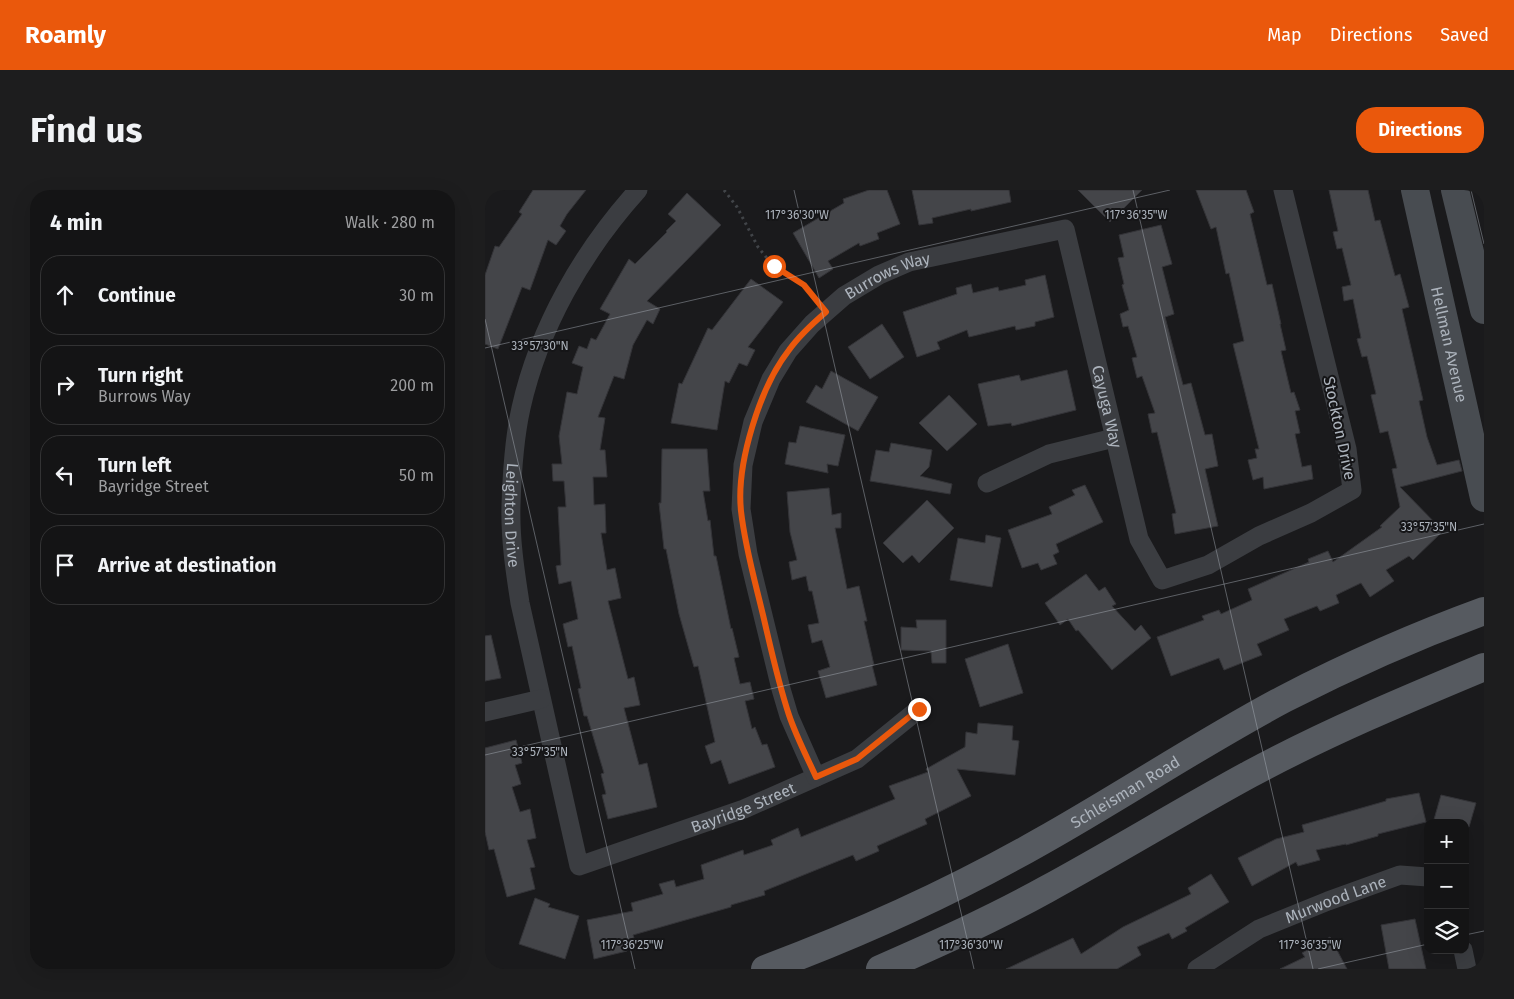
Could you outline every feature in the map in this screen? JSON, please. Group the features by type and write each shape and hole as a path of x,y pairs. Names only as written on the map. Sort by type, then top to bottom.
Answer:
{"main road":[{"name":"Hellman Avenue","path":"1415,190 1484,498"},
{"path":"1455,190 1484,310"},
{"name":"Schleisman Road","path":"765,969 887,920 972,879 1041,842 1285,699 1374,657 1484,611"},
{"path":"880,969 989,919 1047,889 1251,773 1411,697 1484,667"}],"street":[{"name":"Leighton Drive","path":"579,866 520,603 514,560 511,507 514,455 521,408 537,353 561,299 591,250 624,205 638,190"},
{"name":"Stockton Drive","path":"1162,580 1208,565 1259,536 1311,513 1352,490 1347,449 1283,190"},
{"name":"Burrows Way","path":"816,777 789,716 781,689 748,554 741,510 743,465 753,422 771,379 788,351 812,324 844,296 879,275 909,262 1065,229"},
{"name":"Cayuga Way","path":"1065,229 1139,539 1162,580"},
{"path":"987,483 1049,454 1114,438"},
{"path":"485,712 541,699"},
{"name":"Bayridge Street","path":"579,866 744,809 857,759 919,709"},
{"name":"Murwood Lane","path":"1197,969 1259,929 1328,901 1400,875 1424,878"},
{"path":"1464,954 1467,969"}],"path":[{"path":"724,190 737,207 758,247 774,266 804,285 826,312"}],"building":[{"path":"533,190 586,190 560,226 566,231 556,245 548,240 530,290 522,287 498,349 485,344 485,275 495,246 499,247 522,214 519,212"},
{"path":"869,190 887,190 900,224 877,233 879,239 860,246 859,243 828,261 833,269 819,278 793,233 844,203 843,199"},
{"path":"912,190 1009,190 1011,202 932,218 933,223 919,225"},
{"path":"1078,190 1142,190 1110,222"},
{"path":"1196,190 1246,190 1254,212 1250,214 1267,285 1272,284 1281,324 1286,350 1281,351 1291,393 1294,392 1300,410 1295,411 1300,433 1295,434 1302,467 1311,465 1313,479 1264,489 1263,477 1253,480 1248,460 1257,458 1255,449 1259,449 1233,344 1244,341 1229,273 1226,274 1216,227 1211,229"},
{"path":"1329,190 1368,190 1375,221 1380,220 1395,276 1400,274 1409,307 1402,309 1423,400 1419,401 1427,437 1437,465 1459,460 1462,471 1400,487 1443,531 1413,560 1409,556 1386,570 1394,581 1370,597 1361,583 1336,595 1339,603 1320,611 1317,606 1284,619 1289,630 1257,644 1262,655 1224,670 1219,658 1171,676 1157,637 1204,620 1202,616 1219,610 1221,614 1252,600 1248,589 1309,562 1308,559 1328,551 1333,562 1382,527 1380,526 1400,507 1392,469 1397,468 1388,431 1380,433 1371,395 1376,394 1367,356 1362,357 1357,339 1361,338 1353,299 1344,301 1342,287 1351,285 1342,248 1337,249 1333,232 1338,231"},
{"path":"687,193 721,225 647,301 660,309 653,324 647,320 633,345 624,379 614,376 598,417 605,418 600,450 605,450 607,477 593,477 594,505 605,504 606,533 601,533 607,570 615,568 621,598 608,601 628,679 634,677 640,705 624,708 639,765 647,763 657,807 608,819 602,795 606,794 601,774 604,773 587,716 584,716 578,689 581,688 572,646 568,647 563,624 578,619 571,581 559,584 556,566 561,565 558,507 566,507 564,481 553,481 552,464 562,464 559,436 567,392 577,394 583,367 572,363 579,346 587,349 591,338 596,340 610,314 600,309 629,259 635,264 667,232 676,221 668,214"},
{"path":"1161,225 1172,264 1162,267 1174,314 1165,317 1183,385 1191,383 1205,435 1212,434 1218,466 1205,469 1218,526 1175,534 1172,514 1176,513 1157,432 1152,433 1148,414 1155,413 1142,376 1137,378 1132,358 1137,357 1128,326 1123,327 1120,314 1129,310 1122,285 1124,284 1118,258 1124,257 1119,235"},
{"path":"1045,275 1054,317 1035,322 1035,326 1016,330 1015,326 969,337 967,330 937,342 940,349 917,357 903,312 957,294 956,288 971,284 973,293 998,287 999,291 1026,285 1025,280"},
{"path":"751,279 783,302 748,347 755,350 747,366 739,363 729,383 725,381 717,430 671,423 679,383 682,384 708,328 712,330"},
{"path":"882,324 904,357 870,379 848,347"},
{"path":"1067,370 1076,410 1012,426 1011,423 988,426 978,384 1019,375 1021,381"},
{"path":"831,371 878,397 858,431 806,402 816,385 822,389"},
{"path":"949,395 977,424 947,451 919,423"},
{"path":"800,426 845,435 838,466 827,464 828,473 785,464 789,442 796,443"},
{"path":"891,443 932,450 929,467 920,476 952,484 950,494 870,481 876,450 889,452"},
{"path":"662,449 707,449 710,491 703,491 708,521 710,520 714,556 716,556 731,629 739,657 734,658 740,684 750,682 754,699 745,701 752,729 755,727 762,745 767,744 775,767 729,784 721,760 711,764 705,746 715,742 698,666 694,667 679,614 666,549 664,549 659,503 661,503"},
{"path":"1085,485 1103,522 1056,544 1059,552 1053,555 1057,564 1041,570 1038,563 1022,568 1008,530 1052,514 1049,507 1075,495 1072,490"},
{"path":"829,488 832,515 841,513 841,528 835,528 847,589 859,586 867,621 864,621 877,685 826,698 818,671 830,667 822,640 812,643 808,625 819,623 812,591 809,591 806,576 792,580 789,562 797,560 790,532 787,492"},
{"path":"927,500 954,528 919,563 912,555 903,563 883,543"},
{"path":"986,535 1001,538 992,587 950,580 958,538 985,543"},
{"path":"1086,574 1099,591 1105,587 1116,604 1112,606 1135,631 1141,625 1151,638 1112,670 1078,630 1076,631 1068,619 1060,625 1045,603"},
{"path":"916,620 946,620 946,663 932,663 931,651 901,650 901,627 917,628"},
{"path":"491,635 501,678 485,681 485,636"},
{"path":"1008,644 1023,693 980,707 965,659"},
{"path":"978,723 1013,726 1012,740 1019,741 1015,775 957,769 971,796 925,819 927,824 877,846 879,851 856,861 853,855 764,891 765,895 731,905 731,907 633,935 634,938 624,940 627,951 594,959 587,920 633,911 631,903 663,894 659,884 674,880 676,887 704,879 701,865 743,850 744,855 773,845 771,840 798,828 801,837 895,799 889,786 928,772 926,769 965,747 966,732 977,734"},
{"path":"516,740 522,763 515,765 521,784 512,787 520,812 530,809 536,838 527,840 535,867 530,868 535,889 507,897 494,849 489,850 485,832 485,748"},
{"path":"1419,793 1425,819 1424,822 1378,834 1378,836 1346,845 1316,850 1320,860 1298,866 1296,862 1252,886 1238,858 1276,839 1304,832 1302,825 1386,801 1386,799"},
{"path":"1441,795 1476,803 1469,827 1469,819 1434,819"},
{"path":"1211,874 1229,902 1185,928 1187,931 1172,939 1169,933 1137,947 1141,955 1117,969 1006,969 1073,938 1081,954 1123,927 1191,894 1188,888"},
{"path":"535,898 550,904 548,907 579,916 565,959 519,944"},
{"path":"1415,919 1426,969 1389,969 1381,925"},
{"path":"1330,937 1347,969 1280,969 1305,957 1302,953"}],"route":[{"path":"774,266 804,285 826,312 812,324 788,351 771,379 753,422 743,465 741,510 748,554 789,716 816,777 857,759 919,709"}]}
